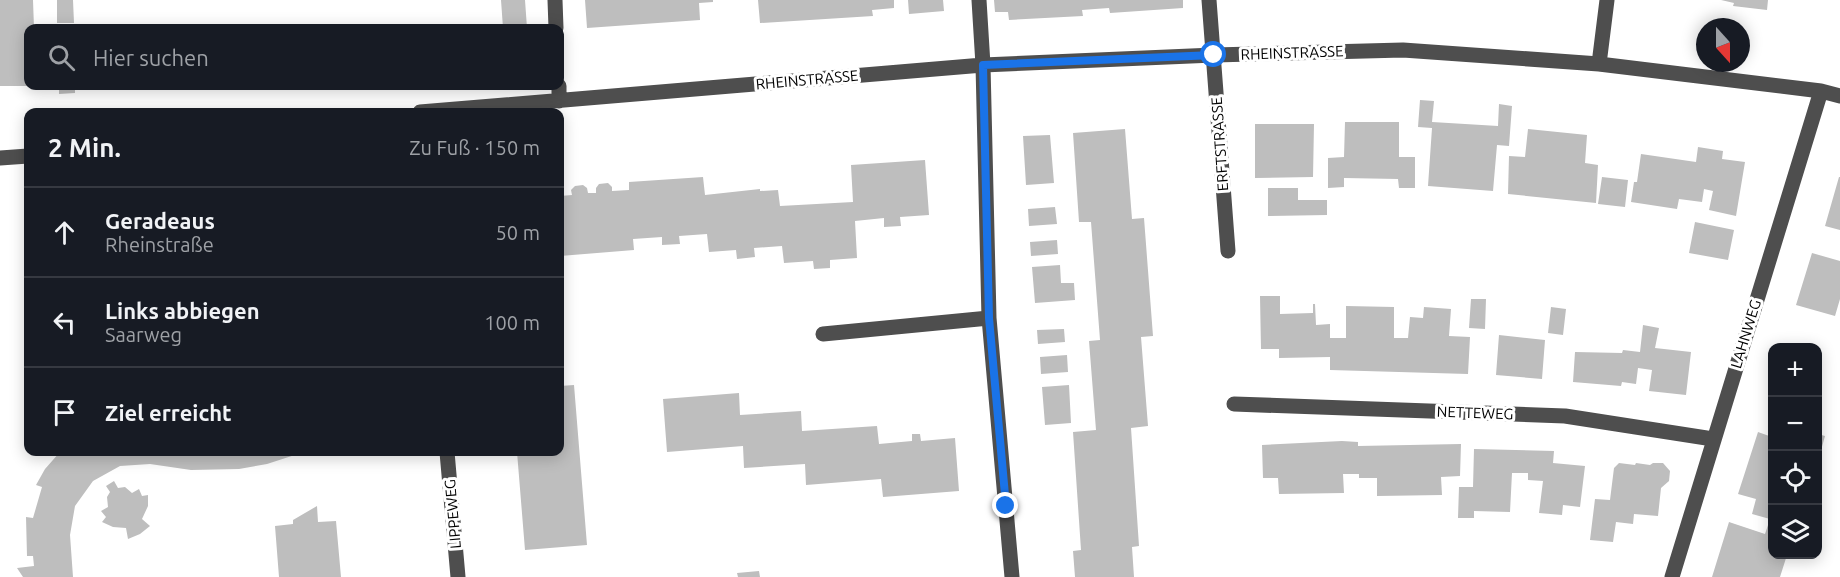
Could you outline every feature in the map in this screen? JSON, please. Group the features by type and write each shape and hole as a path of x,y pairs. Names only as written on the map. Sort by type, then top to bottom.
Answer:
{"street":[{"path":"555,0 556,24"},
{"path":"979,0 983,65 989,318 1012,577"},
{"name":"ERFTSTRASSE","path":"1209,0 1228,251"},
{"path":"1599,64 1607,0"},
{"name":"RHEINSTRASSE","path":"449,108 559,93 983,65 1403,50 1599,64 1821,91 1840,96"},
{"name":"LAHNWEG","path":"1672,577 1821,91"},
{"path":"0,158 24,156"},
{"path":"822,334 989,318"},
{"name":"NETTEWEG","path":"1234,404 1565,416 1713,439"},
{"name":"LIPPEWEG","path":"447,456 458,577"}],"building":[{"path":"0,0 33,0 34,24 24,24 24,86 0,86"},
{"path":"57,0 73,0 74,23 57,23"},
{"path":"501,0 525,0 527,24 503,24"},
{"path":"585,0 713,0 713,2 699,3 700,20 587,28"},
{"path":"758,0 894,0 894,8 872,10 873,16 760,23"},
{"path":"908,0 943,0 944,11 909,14"},
{"path":"994,0 1183,0 1183,8 1110,13 1109,8 1082,10 1083,16 1009,20 1008,12 995,12"},
{"path":"1721,0 1768,0 1767,10 1733,6 1734,3"},
{"path":"59,90 75,90 75,93 59,94"},
{"path":"1420,100 1434,101 1432,122 1498,126 1499,104 1512,106 1509,146 1497,145 1493,191 1428,186 1432,128 1418,127"},
{"path":"1345,122 1399,122 1399,157 1415,157 1415,188 1399,188 1398,179 1344,178 1344,187 1328,188 1328,158 1344,157"},
{"path":"1255,124 1314,124 1313,177 1255,178"},
{"path":"1125,129 1132,219 1144,218 1153,336 1141,337 1148,426 1131,428 1139,546 1132,547 1134,577 1075,577 1073,551 1081,550 1073,432 1096,430 1089,341 1100,340 1091,222 1079,222 1073,133"},
{"path":"1528,129 1587,135 1585,163 1598,165 1596,203 1508,194 1509,156 1525,157"},
{"path":"1050,135 1054,183 1026,185 1023,136"},
{"path":"1698,147 1723,151 1722,159 1745,162 1736,216 1709,210 1713,191 1704,189 1702,202 1679,199 1677,209 1631,202 1641,154 1696,162"},
{"path":"925,160 929,215 900,217 901,226 884,227 884,218 855,221 857,258 830,260 830,268 814,269 813,261 784,263 782,246 754,248 755,257 737,259 736,250 709,252 707,234 679,236 680,244 662,245 662,237 633,239 634,250 564,256 564,196 572,195 571,190 575,186 583,185 587,188 588,193 596,193 599,184 608,183 612,191 629,190 629,182 703,177 705,195 760,189 760,191 778,190 780,206 853,202 851,165"},
{"path":"1602,177 1628,180 1625,207 1598,204"},
{"path":"1840,177 1840,230 1825,226"},
{"path":"1268,188 1298,188 1298,200 1327,200 1327,215 1268,216"},
{"path":"1055,207 1057,224 1029,226 1028,209"},
{"path":"1695,222 1734,230 1728,260 1689,253"},
{"path":"1057,240 1058,254 1031,256 1030,242"},
{"path":"1812,253 1840,261 1840,299 1835,316 1796,305"},
{"path":"1060,265 1061,283 1074,283 1075,300 1035,303 1032,267"},
{"path":"1260,296 1280,296 1280,314 1313,313 1313,304 1315,304 1316,325 1330,324 1330,338 1346,338 1346,306 1394,307 1394,338 1408,338 1410,317 1423,318 1424,307 1451,309 1449,336 1470,337 1468,374 1330,370 1330,357 1279,358 1279,349 1261,349"},
{"path":"1471,299 1486,299 1485,329 1469,328"},
{"path":"1551,307 1566,309 1563,335 1548,333"},
{"path":"1643,325 1659,328 1655,348 1691,352 1686,395 1649,391 1652,370 1638,368 1636,384 1622,382 1621,386 1573,382 1575,352 1622,353 1623,350 1640,352"},
{"path":"1064,329 1065,342 1038,344 1037,330"},
{"path":"1499,335 1545,340 1542,379 1496,375"},
{"path":"1067,355 1068,372 1041,374 1040,357"},
{"path":"574,385 587,545 525,550 517,456 564,456 564,386"},
{"path":"1069,385 1071,423 1045,425 1042,387"},
{"path":"739,393 740,415 801,411 802,431 877,426 879,444 912,441 912,434 920,434 921,441 955,438 959,491 883,497 881,479 806,485 805,464 744,468 743,446 667,452 663,399"},
{"path":"1758,432 1768,436 1768,518 1752,514 1756,499 1738,494"},
{"path":"1358,442 1358,446 1461,444 1460,476 1441,477 1442,495 1377,496 1377,478 1359,478 1359,474 1343,474 1344,493 1279,494 1278,478 1263,478 1262,445"},
{"path":"1474,449 1554,451 1553,463 1585,466 1580,507 1563,505 1562,515 1539,513 1543,481 1528,480 1528,473 1512,473 1510,512 1474,511 1474,518 1458,518 1459,487 1473,487"},
{"path":"56,456 292,456 267,464 239,469 191,470 150,464 120,466 93,481 75,506 70,535 73,577 23,577 17,568 34,566 33,556 27,556 26,517 33,518 42,487 36,485 45,469"},
{"path":"1619,463 1650,465 1663,463 1670,471 1669,481 1661,488 1658,516 1634,514 1633,524 1616,522 1613,542 1590,540 1595,499 1610,500 1614,468"},
{"path":"114,481 118,488 125,487 132,493 139,489 142,496 148,495 148,506 142,519 150,526 140,534 128,539 126,528 113,527 102,522 106,517 101,511 108,507 107,497 110,492 106,486"},
{"path":"317,506 318,522 336,521 341,577 279,577 275,526 293,524 293,520"},
{"path":"1729,522 1765,534 1768,525 1768,559 1786,559 1780,577 1712,577"},
{"path":"759,571 760,577 738,577 737,573"}],"route":[{"path":"1006,506 989,318 983,65 1214,55"}]}
